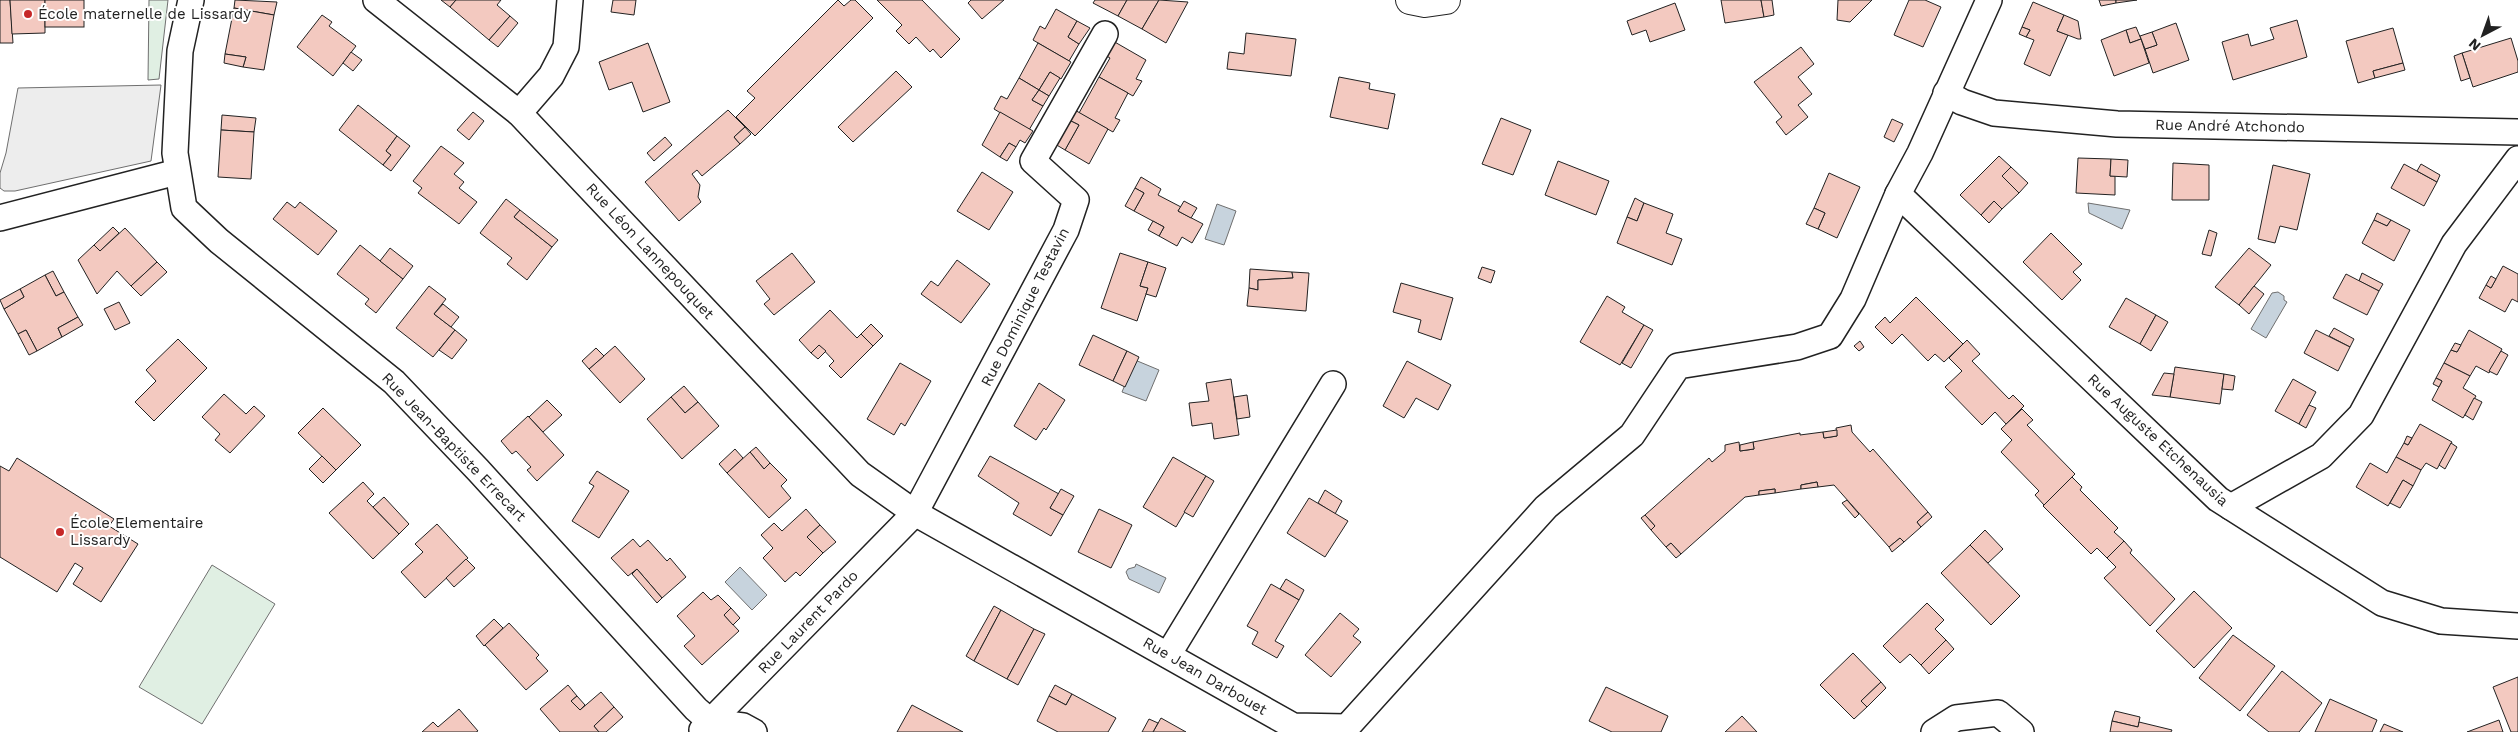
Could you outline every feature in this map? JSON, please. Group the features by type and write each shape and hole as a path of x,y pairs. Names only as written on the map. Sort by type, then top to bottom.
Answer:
{"main road":[{"path":"1410,0 1425,2 1446,0"}],"street":[{"name":"Rue Jean-Baptiste Errecart","path":"191,0 180,52 175,153 184,208 220,241 394,382 696,708 706,727"},
{"name":"Rue Léon Lannepouquet","path":"376,0 519,113 860,474 915,513"},
{"path":"519,113 551,76 566,47 570,0"},
{"name":"Rue Jean Darbouet","path":"915,513 1293,726 1347,727 1546,507 1632,435 1678,366 1797,347 1830,336 1853,299 1898,194 1920,153 1989,0"},
{"name":"Rue Dominique Testavin","path":"915,513 1066,230 1076,200 1033,161 1105,34"},
{"name":"Rue André Atchondo","path":"1946,92 1962,102 1994,113 2117,124 2518,132"},
{"path":"2231,508 2321,456 2361,415 2454,244 2518,160"},
{"path":"0,218 177,172"},
{"name":"Rue Auguste Etchenausia","path":"1898,194 2161,447 2218,499 2382,603 2441,622 2518,626"},
{"path":"1168,655 1333,384"},
{"name":"Rue Laurent Pardo","path":"706,727 915,513"},
{"path":"1934,732 1956,718 1998,713 2021,732"},
{"path":"706,727 743,726 754,732"}],"green space":[{"path":"149,0 168,0 159,79 148,80"},
{"path":"212,565 275,604 202,724 139,687"}],"shaded area":[{"path":"161,85 151,161 15,191 4,191 0,188 0,173 6,153 18,88"},
{"path":"2088,203 2130,210 2122,229 2089,213"},
{"path":"1217,204 1236,211 1224,245 1205,239"},
{"path":"2278,292 2284,296 2284,300 2287,302 2266,338 2251,329 2272,293"},
{"path":"1135,360 1159,370 1146,401 1122,392"},
{"path":"1136,564 1166,578 1159,593 1129,579 1126,572 1128,569 1135,567"},
{"path":"740,567 767,595 752,610 725,582"}],"building":[{"path":"0,0 10,0 13,43 0,43"},
{"name":"École maternelle de Lissardy","path":"10,0 45,0 45,33 12,34"},
{"path":"45,0 84,0 84,27 45,27"},
{"path":"235,0 277,2 274,15 234,8"},
{"path":"441,0 456,0 450,7"},
{"path":"456,0 501,0 497,5 510,16 489,40 450,7"},
{"path":"613,0 636,0 634,15 611,12"},
{"path":"838,0 844,6 851,0 855,0 873,18 755,136 736,117 755,98 747,91"},
{"path":"877,0 922,0 960,39 941,58 933,49 930,52 916,37 909,44 896,31 902,25"},
{"path":"971,0 1004,0 982,19 968,3"},
{"path":"1095,0 1127,0 1118,16 1093,3"},
{"path":"1127,0 1159,0 1142,29 1118,16"},
{"path":"1159,0 1188,2 1166,43 1142,29"},
{"path":"1721,0 1761,0 1764,17 1725,23"},
{"path":"1761,0 1772,0 1774,15 1764,17"},
{"path":"1838,0 1872,0 1850,22 1837,20"},
{"path":"1909,0 1925,0 1941,7 1923,47 1894,35"},
{"path":"2099,0 2116,0 2116,3 2101,6"},
{"path":"2116,0 2137,0 2116,3"},
{"path":"2033,2 2064,15 2057,31 2068,35 2050,76 2024,64 2034,40 2026,37 2030,30 2022,27"},
{"path":"1675,3 1685,30 1650,42 1646,30 1632,35 1627,21"},
{"path":"234,8 274,15 264,70 243,67 246,57 225,54"},
{"path":"1056,9 1077,21 1068,37 1079,44 1069,61 1033,40 1040,26 1045,29"},
{"path":"322,15 332,22 329,26 356,46 333,76 297,47"},
{"path":"2064,15 2078,21 2081,39 2057,31"},
{"path":"510,16 518,23 498,47 489,40"},
{"path":"2297,20 2307,57 2233,80 2222,42 2248,34 2251,46 2274,39 2270,28"},
{"path":"1077,21 1090,28 1079,44 1068,37"},
{"path":"2176,23 2189,60 2153,73 2145,49 2157,45 2152,32"},
{"path":"2022,27 2030,30 2026,37 2019,34"},
{"path":"2136,27 2141,39 2130,43 2126,30"},
{"path":"2393,28 2403,63 2373,71 2375,78 2358,83 2346,41"},
{"path":"2126,30 2130,43 2141,39 2149,63 2114,76 2101,40"},
{"path":"2152,32 2157,45 2145,49 2140,36"},
{"path":"1246,33 1296,39 1291,76 1227,69 1229,52 1244,54"},
{"path":"2511,38 2518,61 2518,72 2473,87 2462,53"},
{"path":"1113,41 1146,60 1136,79 1142,81 1133,96 1099,77 1110,58 1105,55"},
{"path":"648,43 670,102 643,112 632,82 609,90 599,62"},
{"path":"1038,43 1071,62 1061,79 1050,72 1039,90 1019,78"},
{"path":"1801,47 1814,64 1798,77 1812,94 1798,105 1808,117 1786,135 1776,122 1782,117 1754,82"},
{"path":"351,52 362,60 353,71 343,63"},
{"path":"2462,53 2470,78 2461,81 2454,56"},
{"path":"225,54 246,57 243,67 224,63"},
{"path":"2403,63 2405,70 2375,78 2373,71"},
{"path":"896,71 912,87 853,142 838,127"},
{"path":"1050,72 1060,78 1049,96 1039,90"},
{"path":"1099,77 1128,93 1115,118 1120,120 1113,132 1079,113"},
{"path":"1339,77 1370,83 1369,89 1395,94 1388,129 1330,117"},
{"path":"1019,78 1039,90 1032,100 1043,106 1029,130 994,109 1001,96 1007,99"},
{"path":"1039,90 1049,96 1043,106 1032,100"},
{"path":"358,105 397,136 386,151 391,155 383,165 339,130"},
{"path":"1073,109 1108,129 1089,164 1065,150 1079,125 1067,119"},
{"path":"728,110 745,127 734,137 740,144 702,176 697,170 692,174 700,185 698,197 701,202 679,221 645,182"},
{"path":"473,112 484,121 469,140 457,130"},
{"path":"1000,112 1033,131 1025,143 1020,140 1016,147 1009,143 1000,157 982,145"},
{"path":"222,115 256,118 254,132 221,130"},
{"path":"1501,118 1531,130 1513,175 1482,164"},
{"path":"1067,119 1079,125 1065,150 1055,144"},
{"path":"1892,119 1903,124 1894,142 1884,137"},
{"path":"745,127 751,134 740,144 734,137"},
{"path":"221,130 254,132 251,179 218,177"},
{"path":"397,136 410,146 391,171 383,165 391,155 386,151"},
{"path":"665,137 672,145 654,161 647,153"},
{"path":"1009,143 1016,147 1007,161 1000,157"},
{"path":"441,146 464,163 454,174 464,182 459,188 477,202 459,224 418,193 422,188 413,181"},
{"path":"1999,156 2011,167 2002,176 2019,193 2002,209 1994,201 1981,215 1960,195"},
{"path":"2078,158 2111,159 2110,176 2115,176 2115,195 2076,193"},
{"path":"2111,159 2128,160 2127,177 2110,176"},
{"path":"1558,161 1609,181 1596,215 1545,195"},
{"path":"2173,163 2209,165 2209,200 2172,200"},
{"path":"2404,164 2437,182 2424,206 2391,188"},
{"path":"2421,164 2440,175 2437,182 2417,171"},
{"path":"2273,165 2310,174 2297,230 2280,226 2275,243 2258,239"},
{"path":"2011,167 2028,183 2019,193 2002,176"},
{"path":"982,172 1013,192 989,230 957,211"},
{"path":"1829,173 1860,187 1837,238 1818,229 1825,213 1814,208"},
{"path":"1141,177 1161,189 1158,195 1181,207 1178,211 1203,224 1192,243 1182,237 1177,246 1159,236 1164,227 1134,211 1144,193 1135,188"},
{"path":"1135,188 1144,193 1134,211 1125,206"},
{"path":"1635,198 1644,203 1637,221 1627,217"},
{"path":"506,199 520,210 514,217 552,247 527,280 507,264 512,258 480,233"},
{"path":"1184,201 1197,208 1191,218 1178,211"},
{"path":"1994,201 2002,209 1989,223 1981,215"},
{"path":"287,202 295,208 300,202 337,231 318,255 273,219"},
{"path":"1644,203 1673,214 1666,233 1682,239 1672,265 1617,243 1627,217 1637,221"},
{"path":"1814,208 1825,213 1818,229 1806,224"},
{"path":"520,210 558,240 552,247 514,217"},
{"path":"2377,213 2391,220 2387,226 2374,220"},
{"path":"2374,220 2387,226 2391,220 2410,230 2394,261 2362,243"},
{"path":"1153,221 1164,227 1159,236 1148,230"},
{"path":"113,227 119,233 100,251 94,245"},
{"path":"125,228 157,262 131,286 117,271 97,294 78,260 94,245 100,251"},
{"path":"2209,230 2217,233 2211,256 2202,254"},
{"path":"2051,233 2082,264 2073,272 2081,280 2062,300 2023,262"},
{"path":"360,245 403,279 376,313 365,304 369,299 337,274"},
{"path":"390,248 413,266 403,279 380,261"},
{"path":"2249,248 2271,265 2239,305 2215,287"},
{"path":"792,253 815,282 774,315 764,304 770,299 756,281"},
{"path":"1120,253 1148,262 1140,286 1148,288 1137,321 1101,308"},
{"path":"957,260 990,284 961,323 921,294 931,281 938,286"},
{"path":"157,262 167,272 141,296 131,286"},
{"path":"1148,262 1166,268 1156,297 1146,294 1148,288 1140,286"},
{"path":"2503,266 2518,274 2518,302 2512,299 2505,312 2479,298 2486,285 2491,288"},
{"path":"1482,267 1495,271 1491,283 1478,278"},
{"path":"1250,269 1292,272 1293,278 1258,280 1258,290 1249,288"},
{"path":"53,271 64,292 56,296 45,275"},
{"path":"1292,272 1309,273 1306,311 1247,306 1249,288 1258,290 1258,280 1293,278"},
{"path":"2362,273 2383,284 2379,291 2359,281"},
{"path":"2346,274 2379,291 2367,315 2333,298"},
{"path":"45,275 56,296 64,292 78,317 58,328 62,337 37,351 26,330 18,334 4,309 24,297 20,289"},
{"path":"2491,276 2496,279 2491,288 2486,285"},
{"path":"1401,283 1453,298 1441,340 1418,332 1421,320 1393,312"},
{"path":"429,286 446,299 434,314 455,330 433,357 396,328"},
{"path":"2254,286 2264,294 2249,314 2239,305"},
{"path":"20,289 24,297 4,309 0,300"},
{"path":"1607,296 1625,307 1622,312 1644,325 1620,365 1580,342"},
{"path":"1916,297 1963,344 1944,362 1935,354 1928,361 1902,334 1892,344 1875,327 1885,317 1890,323"},
{"path":"2126,298 2156,315 2140,344 2109,327"},
{"path":"119,302 130,323 115,330 104,309"},
{"path":"443,304 459,317 451,327 434,314"},
{"path":"830,310 857,338 861,334 873,346 841,378 829,366 834,361 819,345 811,353 799,340"},
{"path":"2156,315 2168,322 2151,351 2140,344"},
{"path":"78,317 83,325 62,337 58,328"},
{"path":"871,324 883,336 873,346 861,334"},
{"path":"1644,325 1653,330 1631,368 1622,363"},
{"path":"2334,328 2354,339 2350,347 2329,336"},
{"path":"26,330 37,351 29,355 18,334"},
{"path":"455,330 467,340 452,359 439,350"},
{"path":"2316,330 2350,347 2338,371 2304,353"},
{"path":"2469,330 2502,349 2489,373 2476,366 2470,376 2444,363 2451,350 2457,352"},
{"path":"1093,335 1127,351 1113,381 1079,365"},
{"path":"178,339 207,368 154,421 135,402 156,381 146,370"},
{"path":"1967,340 1980,354 1972,361 2009,399 2013,395 2024,406 2006,424 1995,412 1982,425 1945,387 1962,371 1949,358"},
{"path":"1860,341 1864,347 1859,351 1854,346"},
{"path":"2455,343 2461,345 2457,352 2451,350"},
{"path":"819,345 826,351 818,359 811,353"},
{"path":"615,346 645,379 620,403 589,369"},
{"path":"596,348 604,356 589,369 582,361"},
{"path":"1127,351 1139,357 1125,387 1113,381"},
{"path":"2501,351 2508,355 2497,375 2489,371"},
{"path":"1407,361 1451,385 1438,410 1416,398 1404,418 1383,406"},
{"path":"900,363 931,381 905,426 901,423 894,435 867,419"},
{"path":"2444,363 2470,376 2463,388 2476,396 2463,418 2432,400 2442,381 2436,378"},
{"path":"2175,367 2224,374 2220,404 2170,397"},
{"path":"2164,373 2174,374 2170,397 2152,395"},
{"path":"2224,374 2235,376 2233,390 2222,389"},
{"path":"2436,378 2442,381 2439,387 2433,384"},
{"path":"1231,379 1239,435 1214,439 1212,423 1192,426 1189,403 1209,401 1206,383"},
{"path":"2293,379 2316,392 2299,424 2275,411"},
{"path":"1039,383 1065,400 1046,430 1044,428 1036,440 1014,426"},
{"path":"684,386 698,402 685,413 671,397"},
{"path":"224,394 246,414 254,406 265,416 230,453 215,440 220,434 202,417"},
{"path":"1247,395 1250,417 1237,419 1234,397"},
{"path":"671,397 685,413 698,402 719,426 682,459 647,419"},
{"path":"2474,398 2482,402 2473,420 2465,415"},
{"path":"547,400 562,415 543,432 529,417"},
{"path":"2309,405 2316,408 2306,428 2299,424"},
{"path":"323,408 361,445 336,470 298,433"},
{"path":"2022,409 2033,420 2027,425 2075,474 2044,505 2035,495 2039,491 2001,452 2012,440 2001,429"},
{"path":"528,416 564,455 537,481 527,470 531,467 516,451 512,454 501,441"},
{"path":"2420,424 2452,442 2437,469 2426,463 2421,470 2396,457 2404,443 2408,445"},
{"path":"1851,425 1852,432 1870,452 1873,449 1928,512 1917,522 1921,527 1904,542 1900,538 1889,547 1834,485 1818,487 1817,482 1801,485 1801,489 1775,493 1775,489 1759,491 1759,495 1745,497 1681,554 1671,543 1666,547 1651,530 1655,526 1645,515 1709,458 1712,462 1725,451 1725,445 1739,442 1740,451 1754,449 1753,442 1800,433 1800,435 1823,432 1824,438 1837,436 1836,428"},
{"path":"1837,430 1837,436 1824,438 1823,432"},
{"path":"2407,436 2412,438 2408,445 2404,443"},
{"path":"1753,442 1754,449 1740,451 1740,445"},
{"path":"2451,443 2457,447 2445,469 2439,465"},
{"path":"756,447 770,463 764,469 750,452"},
{"path":"735,449 743,458 727,473 719,464"},
{"path":"750,452 764,469 770,463 787,480 781,486 791,498 769,518 727,473"},
{"path":"322,456 336,470 323,483 309,469"},
{"path":"990,456 1059,494 1050,508 1063,515 1051,536 1013,514 1019,503 978,476"},
{"path":"1173,457 1206,476 1176,527 1143,507"},
{"path":"2396,457 2421,470 2413,486 2403,480 2388,506 2356,487 2370,463 2387,473"},
{"name":"École Elementaire Lissardy","path":"17,458 114,519 109,526 138,544 101,602 73,584 83,568 75,563 57,592 0,557 0,466 9,471"},
{"path":"597,471 629,491 599,538 572,521 594,486 589,483"},
{"path":"1206,476 1214,481 1193,517 1184,512"},
{"path":"2072,477 2082,487 2080,490 2118,528 2114,532 2124,541 2107,558 2097,548 2091,554 2043,506"},
{"path":"2403,480 2413,486 2400,508 2390,503"},
{"path":"363,482 374,494 367,501 399,534 373,559 329,513"},
{"path":"1817,482 1818,487 1801,489 1801,485"},
{"path":"1061,489 1074,496 1063,515 1050,508"},
{"path":"1775,489 1775,493 1759,495 1759,491"},
{"path":"1325,490 1342,501 1335,514 1318,503"},
{"path":"384,497 409,524 399,534 373,507"},
{"path":"1309,498 1348,521 1325,557 1287,533"},
{"path":"1847,500 1859,514 1855,518 1842,503"},
{"path":"806,509 820,525 807,537 823,553 800,576 796,572 785,582 763,558 773,548 761,535 774,523 782,531"},
{"path":"1099,509 1132,525 1111,568 1078,552"},
{"path":"1928,512 1932,517 1921,527 1917,522"},
{"path":"1645,515 1655,526 1651,530 1641,518"},
{"path":"437,524 468,558 425,598 401,572 423,552 415,544"},
{"path":"820,525 836,542 823,553 807,537"},
{"path":"1985,530 2003,549 1988,563 1970,545"},
{"path":"1900,538 1904,542 1892,552 1889,547"},
{"path":"633,539 640,547 648,540 667,561 670,558 686,577 662,598 637,569 628,576 611,558"},
{"path":"2124,541 2132,550 2130,553 2175,599 2150,626 2104,578 2116,567 2107,558"},
{"path":"1671,543 1681,554 1676,558 1666,547"},
{"path":"1970,545 2020,596 1991,625 1941,573"},
{"path":"466,559 475,568 454,587 446,578"},
{"path":"637,569 662,598 657,603 632,574"},
{"path":"1286,579 1304,590 1299,600 1280,589"},
{"path":"1271,584 1299,600 1275,641 1284,646 1277,658 1252,644 1258,632 1247,626"},
{"path":"2194,591 2232,628 2194,668 2156,631"},
{"path":"703,592 711,600 718,595 731,608 724,615 739,631 702,665 684,646 695,636 677,616"},
{"path":"1927,603 1944,620 1935,629 1946,640 1921,665 1910,654 1900,663 1883,646"},
{"path":"994,606 1001,610 974,661 966,656"},
{"path":"731,608 740,618 733,625 724,615"},
{"path":"1001,610 1034,629 1007,679 974,661"},
{"path":"1340,613 1359,629 1353,636 1361,642 1331,677 1305,655"},
{"path":"494,619 503,628 484,646 476,636"},
{"path":"509,623 539,655 536,658 548,671 526,690 485,645"},
{"path":"1034,629 1045,634 1018,685 1007,679"},
{"path":"2233,635 2275,666 2240,711 2199,678"},
{"path":"1946,640 1954,649 1929,674 1921,665"},
{"path":"1853,653 1881,682 1861,701 1867,707 1854,719 1820,685"},
{"path":"2282,671 2322,703 2299,732 2269,732 2247,715"},
{"path":"2518,677 2518,732 2511,732 2493,687"},
{"path":"1881,682 1886,688 1867,707 1861,701"},
{"path":"568,685 577,696 571,701 580,710 601,692 614,707 594,726 599,732 560,732 540,709"},
{"path":"1055,685 1072,694 1066,705 1049,696"},
{"path":"1606,687 1668,716 1661,732 1612,732 1589,721"},
{"path":"1072,694 1116,718 1108,732 1058,732 1037,721 1049,696 1066,705"},
{"path":"577,696 585,705 580,710 571,701"},
{"path":"2330,699 2377,720 2372,732 2315,732"},
{"path":"912,705 963,732 897,732"},
{"path":"614,707 623,717 606,732 599,732 594,726"},
{"path":"459,709 478,731 422,732 433,722 438,727"},
{"path":"2115,711 2140,717 2138,727 2112,721"},
{"path":"1742,716 1757,732 1725,732"},
{"path":"1161,718 1186,732 1153,732"},
{"path":"1149,719 1158,723 1153,732 1142,732"},
{"path":"2499,720 2503,732 2467,732"},
{"path":"2112,721 2138,727 2139,722 2172,730 2171,732 2110,732"},
{"path":"2384,724 2403,732 2380,732"}],"place":[{"name":"École maternelle de Lissardy","path":"28,14"},
{"name":"École Elementaire Lissardy","path":"60,532"}]}
